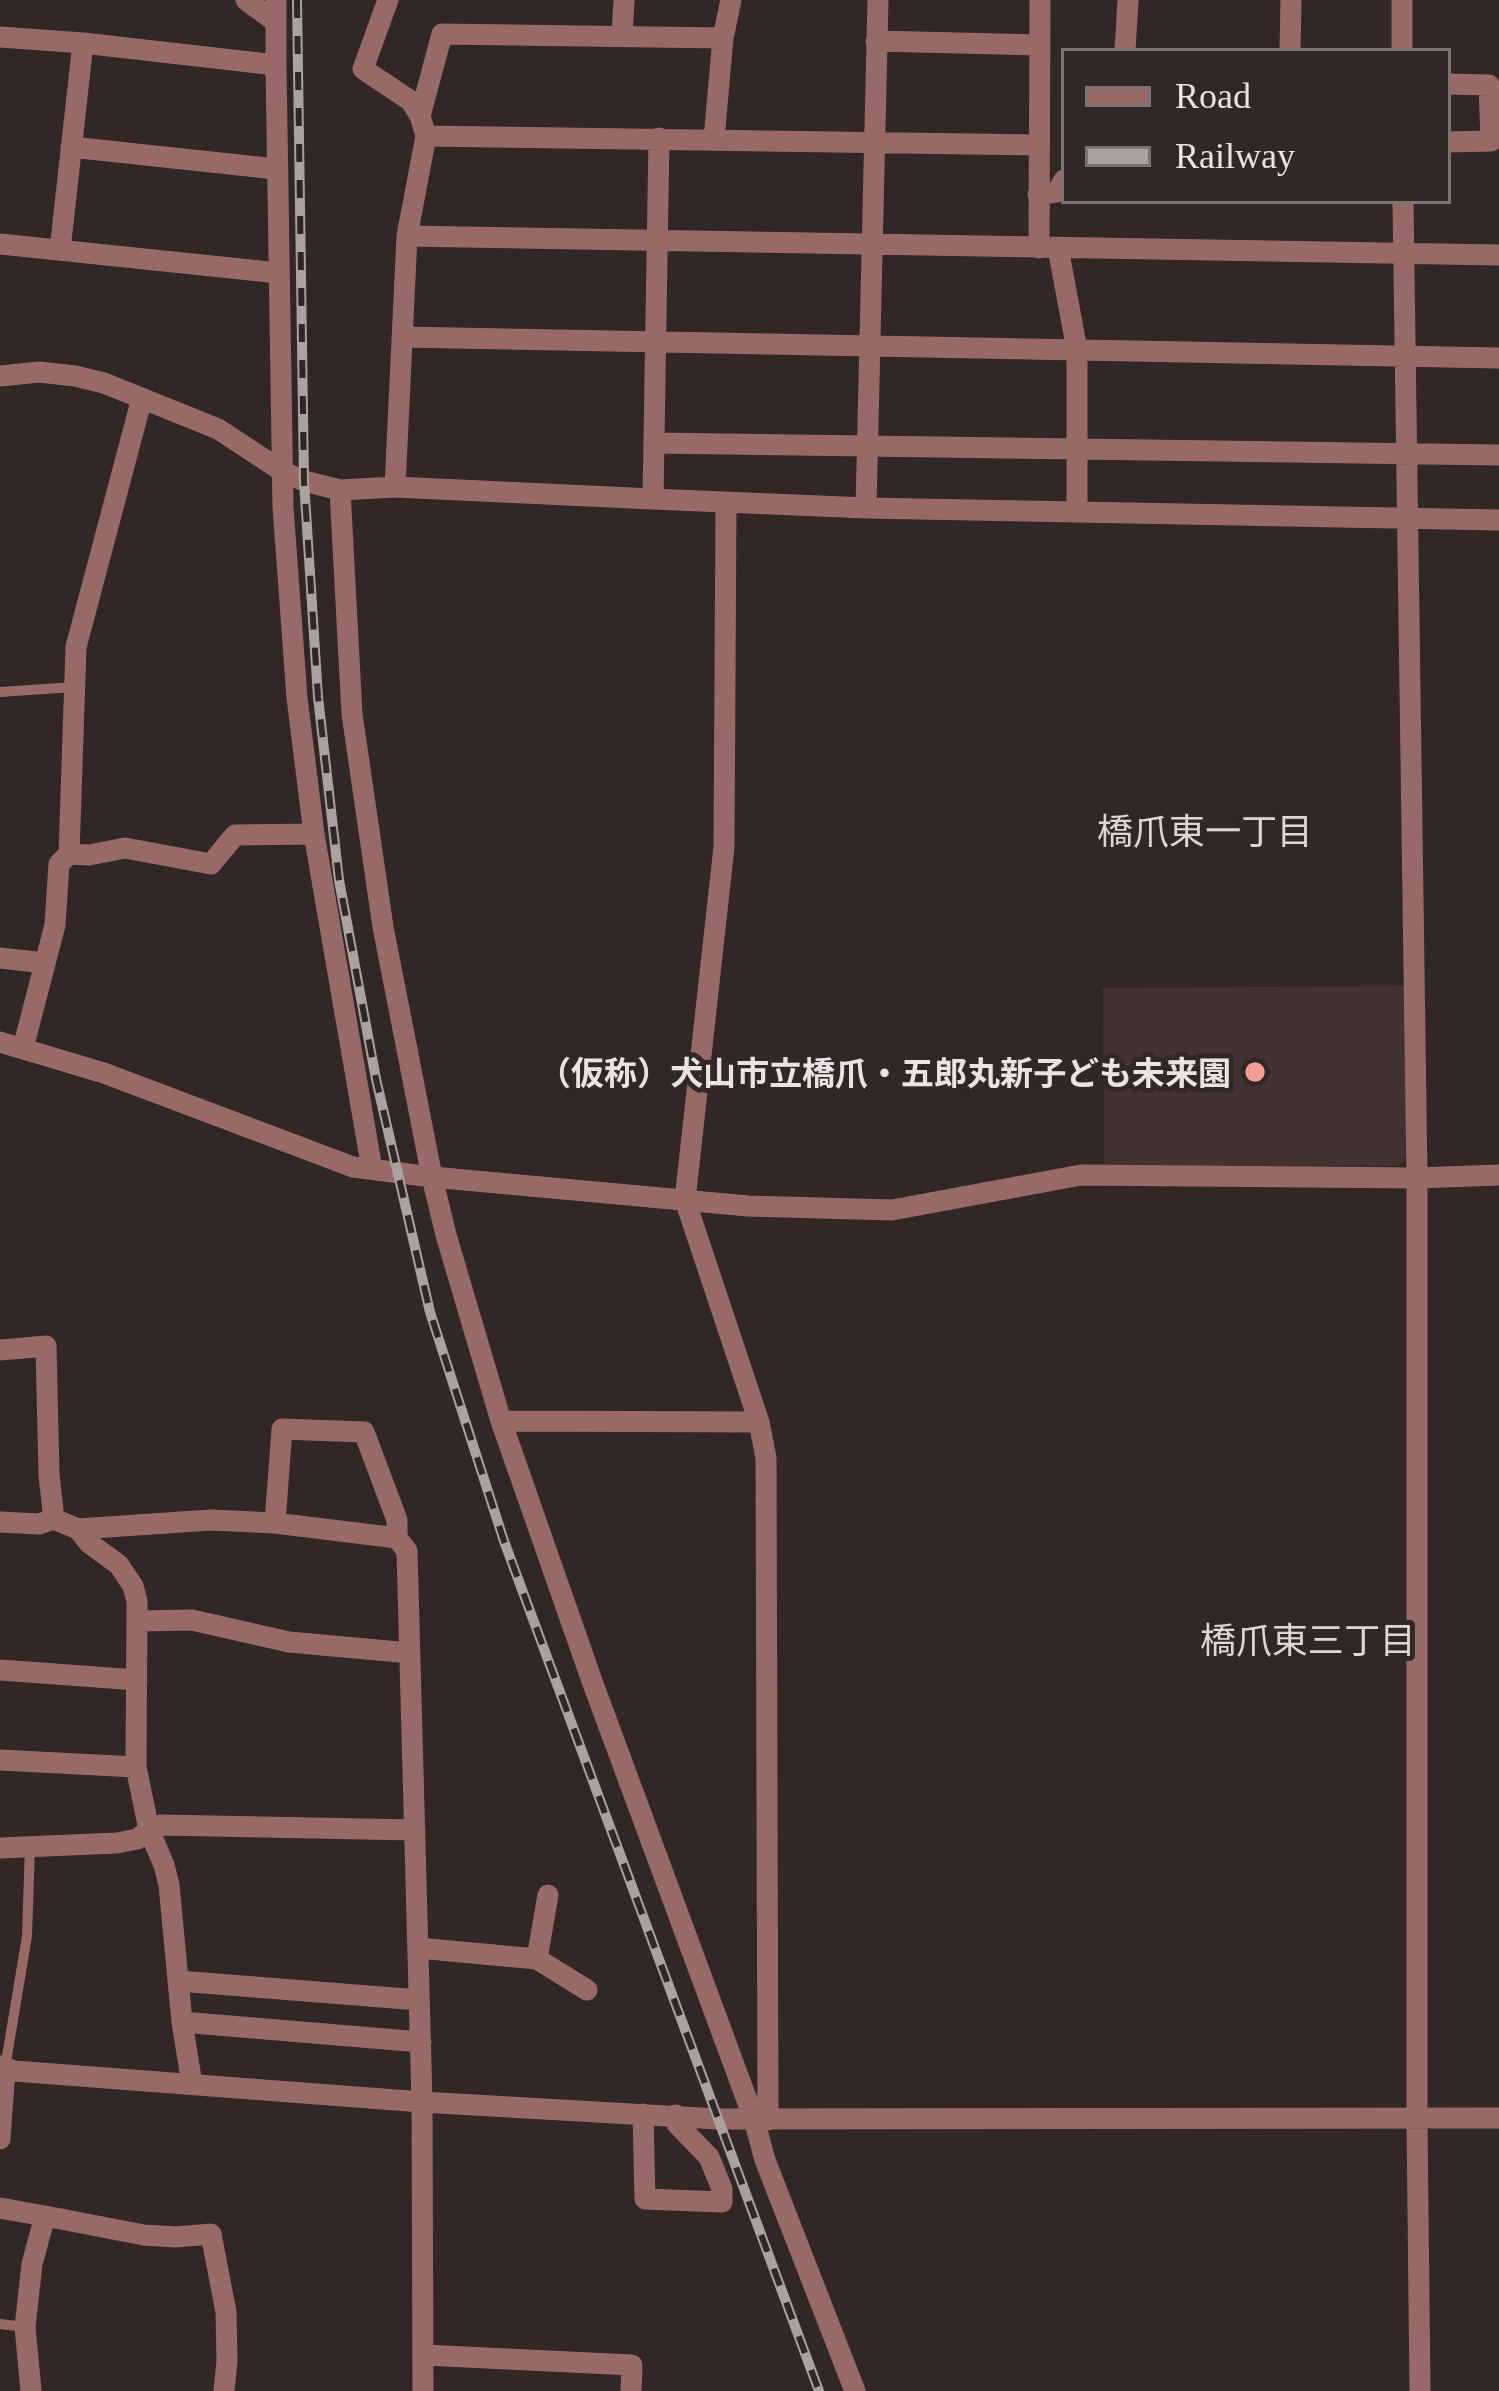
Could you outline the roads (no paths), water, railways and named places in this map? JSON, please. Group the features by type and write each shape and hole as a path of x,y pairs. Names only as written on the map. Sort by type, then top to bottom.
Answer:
{"street":[{"path":"246,0 276,11 282,471 297,698 314,834 372,1169"},
{"path":"388,0 363,69 411,101 423,126"},
{"path":"622,36 624,0"},
{"path":"714,139 731,0"},
{"path":"866,508 878,0"},
{"path":"1040,0 1038,195 1077,350 1077,512"},
{"path":"1125,48 1128,0"},
{"path":"1290,48 1291,0"},
{"path":"1402,0 1402,48"},
{"path":"395,487 407,236 442,34 723,38"},
{"path":"0,38 276,65"},
{"path":"877,41 1039,45"},
{"path":"60,250 83,43"},
{"path":"1451,84 1489,85 1491,141 1451,142"},
{"path":"423,126 659,138 1038,145"},
{"path":"653,499 659,138"},
{"path":"70,147 276,169"},
{"path":"1038,195 1057,192 1061,185"},
{"path":"1403,204 1418,1178 1420,2391"},
{"path":"407,236 1499,255"},
{"path":"0,244 279,273"},
{"path":"402,337 1499,358"},
{"path":"0,376 39,372 75,376 142,398 218,429 304,482 340,490 395,487 726,504 1499,520"},
{"path":"69,854 76,647 142,398"},
{"path":"655,442 1499,455"},
{"path":"340,490 352,714 382,927 432,1178 501,1421 592,1681 761,2119"},
{"path":"726,504 724,848 685,1200 759,1422 766,1458 761,2119 766,2160 855,2391"},
{"path":"23,1048 55,925 58,864 69,854 124,848 211,864 235,835 314,834"},
{"path":"0,958 45,963"},
{"path":"0,1042 123,1080 353,1167 432,1178 748,1206 892,1210 1081,1175 1499,1175"},
{"path":"0,1350 46,1346 54,1519"},
{"path":"501,1421 759,1422"},
{"path":"275,1523 281,1429 364,1432 397,1520 397,1538 407,1550 421,2042 423,2391"},
{"path":"0,1522 39,1524 54,1519 78,1528 211,1520 397,1538"},
{"path":"78,1528 89,1543 119,1565 137,1600 136,1767 149,1830 169,1885 192,2084"},
{"path":"138,1621 192,1620 289,1642 410,1653"},
{"path":"0,1670 137,1680"},
{"path":"0,1760 136,1767"},
{"path":"0,1848 117,1843 137,1839 161,1825 415,1830"},
{"path":"537,1959 548,1895"},
{"path":"418,1948 537,1959 587,1990"},
{"path":"178,1981 419,2000"},
{"path":"182,2022 421,2042"},
{"path":"0,2139 3,2067 422,2102 718,2119 1499,2118"},
{"path":"643,2114 645,2198 722,2202 722,2189 709,2157 677,2124 676,2115"},
{"path":"0,2208 144,2235 211,2234 226,2312 224,2391"},
{"path":"31,2391 25,2326 32,2264 44,2216"},
{"path":"424,2355 632,2366 631,2391"}],"lane":[{"path":"0,692 74,687"},
{"path":"3,2067 26,1936 30,1846"},
{"path":"0,2324 25,2326"}],"railway":[{"path":"297,0 304,481 318,697 339,880 376,1079 430,1312 504,1541 819,2391"}],"place":[{"name":"（仮称）犬山市立橋爪・五郎丸新子ども未来園","path":"1255,1072"}],"district":[{"name":"橋爪東一丁目","path":"1205,830"},
{"name":"橋爪東三丁目","path":"1308,1639"}]}
